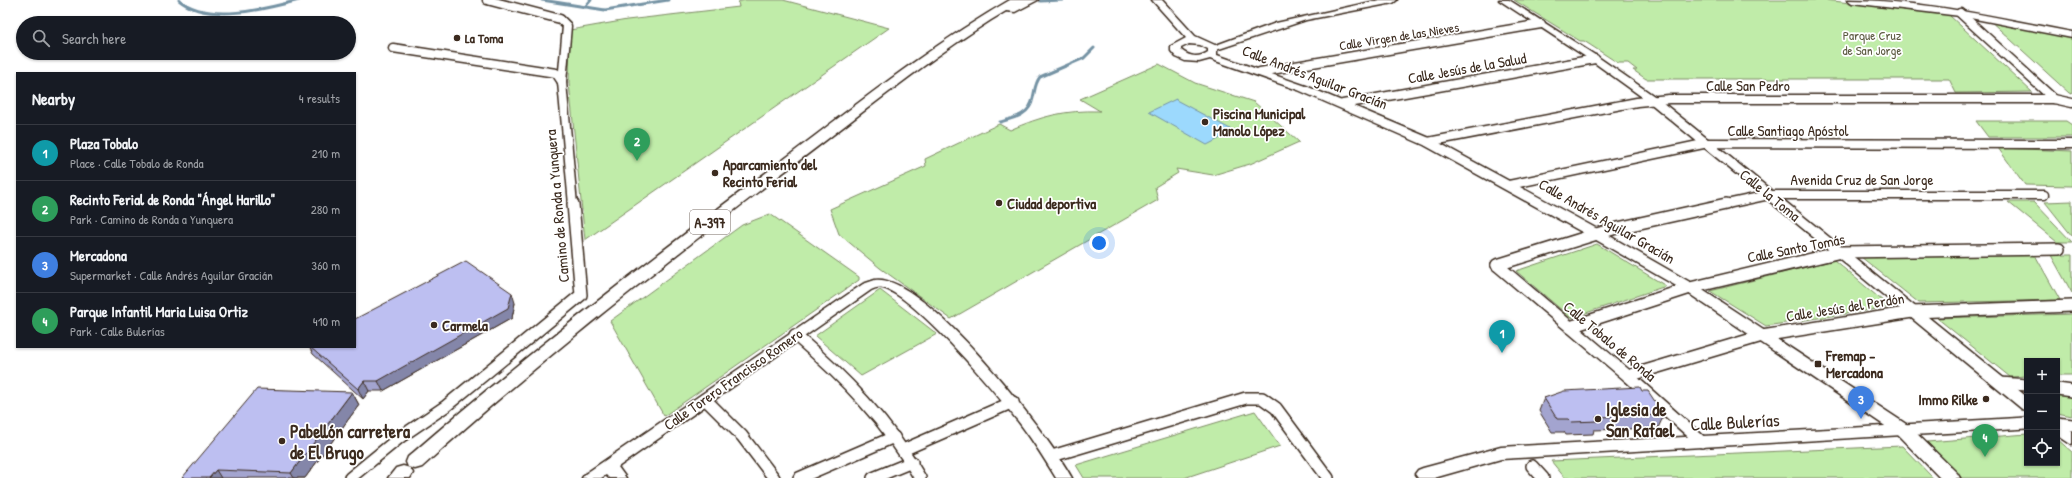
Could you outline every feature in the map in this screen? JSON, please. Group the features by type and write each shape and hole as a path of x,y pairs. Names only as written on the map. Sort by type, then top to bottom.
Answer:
{"main road":[{"path":"872,100 896,75 963,26 1004,0"},
{"name":"A-397","path":"405,471 460,420 573,327 872,100 958,37 1018,0"},
{"path":"829,132 976,30 998,17 1033,0"},
{"path":"1149,0 1182,37 1183,42"},
{"name":"Calle Andrés Aguilar Gracián","path":"1157,0 1191,38 1199,41 1212,52 1343,104 1428,142 1509,185 1690,288 1903,430 1951,478"},
{"path":"1199,41 1183,42 1175,49 1182,56 1196,59 1212,52"}],"street":[{"name":"Camino de Ronda a Yunquera","path":"350,478 399,438 446,406 581,295 562,82 567,26 560,19 487,0"},
{"path":"1212,52 1305,18 1393,0"},
{"name":"Calle la Toma","path":"1504,0 1595,59 1653,100 2024,403"},
{"path":"1852,0 1960,13 2072,35"},
{"path":"1960,13 2054,99"},
{"name":"Calle Virgen de las Nieves","path":"1260,72 1541,24"},
{"path":"393,48 556,73 562,82"},
{"name":"Calle Jesús de la Salud","path":"1343,104 1595,59"},
{"name":"Calle San Pedro","path":"1428,142 1653,100 1669,99 2054,99 2072,103"},
{"name":"Calle Santiago Apóstol","path":"1509,185 1708,144 2072,144"},
{"name":"Avenida Cruz de San Jorge","path":"1497,265 1596,234 1769,195 2044,195"},
{"name":"Calle Santo Tomás","path":"1570,328 1690,288 1841,252 2060,249"},
{"name":"Calle Tobalo de Ronda","path":"1497,265 1628,376 1702,442"},
{"name":"Calle Torero Francisco Romero","path":"590,478 705,399 794,335 867,287 878,283 889,285 928,313 982,367 1013,402"},
{"name":"Calle Jesús del Perdón","path":"1628,376 1762,336 1912,312 2072,306"},
{"path":"794,335 852,387 894,437 912,462 920,478"},
{"path":"2000,383 2024,385"},
{"path":"2060,389 2072,391"},
{"path":"1052,456 1246,398 1262,398 1276,408 1328,478"},
{"path":"705,399 742,436 774,478"},
{"path":"903,450 1013,402 1052,456 1064,478"},
{"name":"Calle Bulerías","path":"1421,477 1501,453 2024,423"},
{"path":"2060,423 2072,425"},
{"path":"2060,429 2072,439"},
{"path":"799,478 894,437"},
{"path":"873,478 912,462"},
{"path":"608,466 618,478"},
{"path":"1532,466 1543,478"}],"green space":[{"path":"745,0 783,0 889,28 585,240 569,83 570,30 627,20 739,7 738,2"},
{"name":"Parque Cruz de San Jorge","path":"1514,0 1825,0 1949,15 2032,92 1956,93 1949,79 1646,79 1633,70 1637,70 1628,63 1618,63 1584,41 1580,41"},
{"path":"1988,19 2072,35 2072,94 2069,93"},
{"name":"Ciudad deportiva","path":"1159,64 1195,83 1254,102 1299,142 1250,164 1213,175 1176,169 1178,173 1155,187 1158,200 951,319 880,268 839,234 830,209 926,166 925,159 999,124 1010,130 1054,115 1100,111 1080,99"},
{"path":"1976,121 2066,121 2072,125 2072,137 1988,137"},
{"path":"1998,148 2072,151 2072,186 2025,185"},
{"path":"2072,201 2072,236 2045,202"},
{"path":"2008,202 2034,202 2072,242 2057,242"},
{"path":"770,214 859,277 859,280 664,416 610,321 742,225"},
{"path":"1597,244 1666,286 1571,318 1516,271"},
{"path":"2035,255 2060,300 1919,303 1861,257"},
{"path":"2051,255 2072,255 2072,293 2052,257"},
{"path":"1834,260 1890,307 1766,326 1710,291"},
{"path":"880,290 937,334 861,376 815,336"},
{"path":"2072,314 2072,375 2060,375 2060,358 2024,358 2024,376 2010,377 1937,318"},
{"path":"2060,393 2072,395 2072,416 2060,414"},
{"path":"1255,411 1280,446 1184,478 1084,478 1076,465"},
{"path":"2024,434 2024,466 2060,466 2060,442 2072,452 2072,478 1962,478 1927,442"},
{"path":"1902,446 1933,478 1565,478 1551,461"}],"water":[{"path":"1176,99 1234,131 1207,145 1149,112"}],"building":[{"name":"Carmela","path":"466,261 512,293 508,308 378,381 364,381 358,389 311,348 356,348 356,318"},
{"path":"1640,387 1642,391 1648,391 1664,415 1596,417 1598,421 1572,422 1569,419 1557,419 1544,398 1564,391"},
{"name":"Pabellón carretera de El Brugo","path":"257,389 352,392 291,473 216,470 209,478 182,478"}],"waterway":[{"path":"179,0 191,7 221,13 254,10 299,0"},
{"path":"542,0 585,7"},
{"path":"585,7 591,0"},
{"path":"585,7 605,10 668,0"},
{"path":"1040,1 1062,0"},
{"path":"1000,122 1021,115 1029,108 1036,84 1040,77 1084,58 1094,48"}],"place":[{"name":"La Toma","path":"457,38"},
{"name":"Piscina Municipal Manolo López","path":"1205,122"},
{"name":"Recinto Ferial de Ronda \"Ángel Harillo\"","path":"637,161"},
{"name":"Aparcamiento del Recinto Ferial","path":"715,173"},
{"name":"Ciudad deportiva","path":"999,203"},
{"name":"Carmela","path":"434,325"},
{"name":"Plaza Tobalo","path":"1502,353"},
{"name":"Fremap - Mercadona","path":"1818,364"},
{"name":"Immo Rilke","path":"1986,399"},
{"name":"Iglesia de San Rafael","path":"1598,419"},
{"name":"Mercadona","path":"1861,419"},
{"name":"Pabellón carretera de El Brugo","path":"282,441"},
{"name":"Parque Infantil Maria Luisa Ortiz","path":"1985,457"}]}
